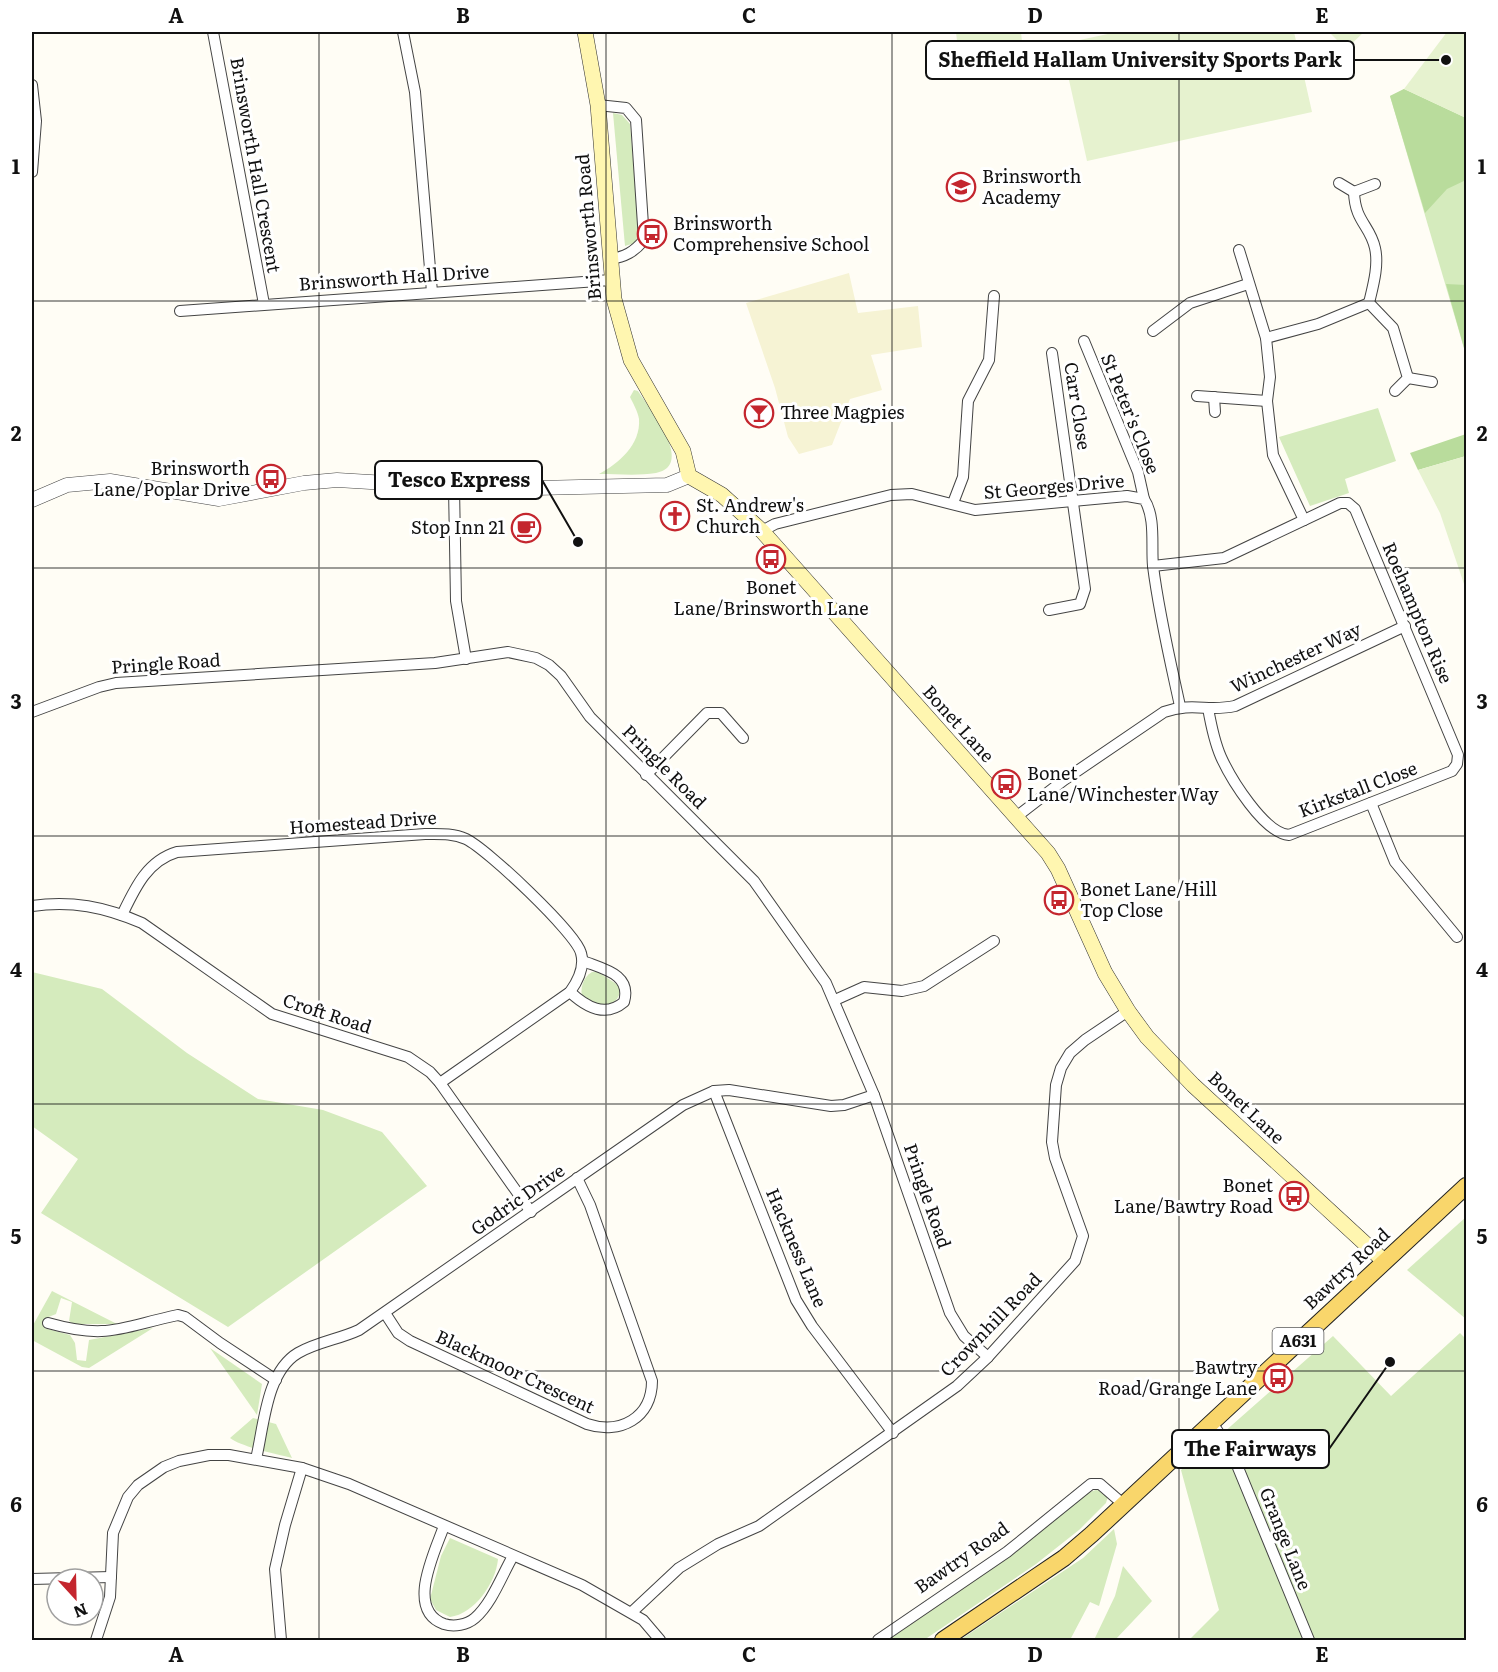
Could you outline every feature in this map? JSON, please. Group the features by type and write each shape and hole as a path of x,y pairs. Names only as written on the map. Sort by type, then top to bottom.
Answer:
{"main road":[{"name":"Brinsworth Road","path":"585,32 598,105 611,280 631,360 683,451 689,476"},
{"name":"Bonet Lane","path":"689,476 722,495 762,531 1048,853 1058,869 1105,973 1128,1011 1166,1059 1384,1261"},
{"name":"Bawtry Road","path":"943,1641 1064,1558 1467,1186"}],"street":[{"name":"Brinsworth Hall Crescent","path":"213,32 264,304"},
{"path":"404,32 415,92 432,292"},
{"path":"32,85 36,121 32,172"},
{"path":"598,105 626,108 636,120 644,240 635,250 623,257 610,259"},
{"path":"1339,183 1354,192"},
{"path":"1354,192 1375,184"},
{"path":"1354,192 1357,214 1375,248 1374,278 1369,303"},
{"path":"1153,566 1224,558 1304,520 1273,455 1267,401 1270,377 1266,338 1239,250"},
{"name":"Brinsworth Hall Drive","path":"180,311 611,280"},
{"path":"1153,331 1191,303 1248,284"},
{"path":"952,503 963,477 968,401 990,360 994,296"},
{"path":"1266,338 1318,324 1369,303"},
{"path":"1369,303 1393,328 1408,378"},
{"name":"St Peter's Close","path":"1084,341 1137,472 1144,499"},
{"name":"Carr Close","path":"1049,610 1080,604 1084,597 1084,571 1075,500 1052,353"},
{"path":"1408,378 1432,382"},
{"path":"1395,391 1408,378"},
{"path":"1197,396 1267,401"},
{"path":"1214,397 1215,412"},
{"path":"32,500 67,485 110,481 219,499 304,483 337,480 536,489 667,485 689,476"},
{"path":"454,487 456,601 466,659"},
{"name":"St Georges Drive","path":"762,531 776,524 891,495 912,494 975,510 1127,496 1144,499 1150,512 1153,566 1166,644 1180,706"},
{"name":"Roehampton Rise","path":"1304,520 1340,503 1348,503 1355,509 1458,755 1457,764 1452,771"},
{"name":"Winchester Way","path":"1016,817 1164,712 1180,706 1208,708 1234,706 1405,626"},
{"name":"Pringle Road","path":"32,712 116,683 466,659 508,652 536,658 549,665 561,676 590,717 754,881 835,1000 874,1095 950,1313 964,1336 987,1358"},
{"name":"Kirkstall Close","path":"1208,708 1221,758 1243,795 1267,823 1279,833 1289,835 1452,771"},
{"path":"646,775 707,712 721,713 743,738"},
{"path":"1371,803 1395,862 1457,937"},
{"name":"Homestead Drive","path":"123,915 144,874 155,863 177,852 444,834 466,839 496,862 577,942 583,960"},
{"name":"Croft Road","path":"32,906 49,903 84,904 123,915 142,923 272,1014 408,1057 430,1072 440,1083 531,1212"},
{"path":"835,1000 864,987 902,991 924,986 994,941"},
{"path":"440,1083 570,992 577,982 583,960 620,977 625,984 624,1002 617,1008 600,1010 582,1004 570,992"},
{"name":"Crownhill Road","path":"632,1612 679,1568 718,1544 759,1526 957,1386 987,1358 1069,1268 1080,1250 1083,1236 1054,1150 1056,1085 1061,1068 1070,1053 1128,1011"},
{"name":"Godric Drive","path":"256,1459 276,1380 288,1361 298,1353 344,1337 385,1313 683,1105 714,1091 740,1091 831,1106 844,1105 874,1095"},
{"name":"Hackness Lane","path":"714,1091 796,1300 812,1326 893,1433"},
{"name":"Blackmoor Crescent","path":"385,1313 398,1333 410,1341 587,1424 616,1428 636,1419 649,1403 652,1381 590,1205 577,1178"},
{"path":"48,1323 97,1333 122,1330 178,1316 185,1317 276,1380"},
{"name":"Grange Lane","path":"1211,1421 1232,1453 1309,1641"},
{"path":"96,1641 107,1612 113,1533 122,1508 138,1485 164,1467 193,1457 229,1455 302,1468 349,1485 582,1585 632,1612 652,1629 660,1641"},
{"path":"281,1641 275,1569 302,1468"},
{"name":"Bawtry Road","path":"878,1641 1007,1552 1090,1484 1100,1484 1124,1504"},
{"path":"444,1526 429,1567 423,1595 430,1614 439,1622 450,1626 464,1624 474,1619 483,1609 513,1556"},
{"path":"32,1579 111,1577"}],"shaded area":[{"path":"849,273 858,313 918,306 922,347 871,355 882,390 850,399 832,445 799,454 788,437 775,388 746,303"}],"green space":[{"path":"956,32 1021,32 1023,51 959,59"},
{"path":"1117,32 1294,32 1312,112 1087,161 1061,44"},
{"path":"1329,32 1364,32 1346,49"},
{"path":"1447,32 1466,32 1466,118 1404,89"},
{"path":"1404,89 1466,118 1466,355 1390,96"},
{"path":"1404,89 1466,118 1466,180 1447,189 1425,213 1390,96"},
{"path":"613,113 622,115 630,124 639,233 635,243 625,246"},
{"path":"1446,284 1466,285 1466,355"},
{"path":"634,390 638,391 659,422 671,448 672,459 667,468 656,473 599,474 621,459 636,437 639,419 630,397"},
{"path":"1378,408 1396,461 1345,479 1349,493 1310,506 1279,437"},
{"path":"1466,434 1466,456 1418,470 1410,453"},
{"path":"1466,456 1466,590 1440,513 1418,470"},
{"path":"32,972 102,989 187,1053 258,1099 323,1110 382,1132 427,1186 228,1327 41,1213 78,1159 32,1126"},
{"path":"592,972 598,972 621,987 612,1003 602,1005 583,999 581,992 583,984"},
{"path":"1466,1217 1466,1319 1407,1270"},
{"path":"52,1291 117,1324 74,1324 69,1321 72,1302 61,1298 56,1314 46,1318 44,1328 70,1335 75,1343 77,1360 86,1361 89,1340 153,1328 89,1368 82,1367 32,1340 32,1327"},
{"path":"1460,1333 1466,1339 1466,1640 1189,1640 1219,1610 1181,1470 1333,1336 1391,1396"},
{"path":"210,1348 262,1384 257,1415"},
{"path":"253,1418 276,1424 292,1458 251,1447 230,1438"},
{"path":"1096,1490 1104,1491 1108,1496 1106,1503 1079,1530 1036,1564 924,1640 888,1640 1017,1551 1086,1493"},
{"path":"1114,1529 1117,1544 1099,1606 1090,1602 1070,1640 960,1640 1083,1558"},
{"path":"450,1538 498,1559 493,1578 482,1596 467,1610 450,1617 436,1610 430,1599 441,1556"},
{"path":"1123,1566 1152,1601 1115,1640 1094,1640 1115,1596"}],"place":[{"name":"Sheffield Hallam University Sports Park","path":"1446,60"},
{"name":"Brinsworth Academy","path":"961,187"},
{"name":"Brinsworth Comprehensive School","path":"652,234"},
{"name":"Three Magpies","path":"759,413"},
{"name":"Brinsworth Lane/Poplar Drive","path":"271,479"},
{"name":"St. Andrew's Church","path":"675,516"},
{"name":"Stop Inn 21","path":"526,528"},
{"name":"Tesco Express","path":"578,542"},
{"name":"Bonet Lane/Brinsworth Lane","path":"771,559"},
{"name":"Bonet Lane/Winchester Way","path":"1006,784"},
{"name":"Bonet Lane/Hill Top Close","path":"1059,900"},
{"name":"Bonet Lane/Bawtry Road","path":"1294,1196"},
{"name":"The Fairways","path":"1390,1362"},
{"name":"Bawtry Road/Grange Lane","path":"1278,1378"}]}
